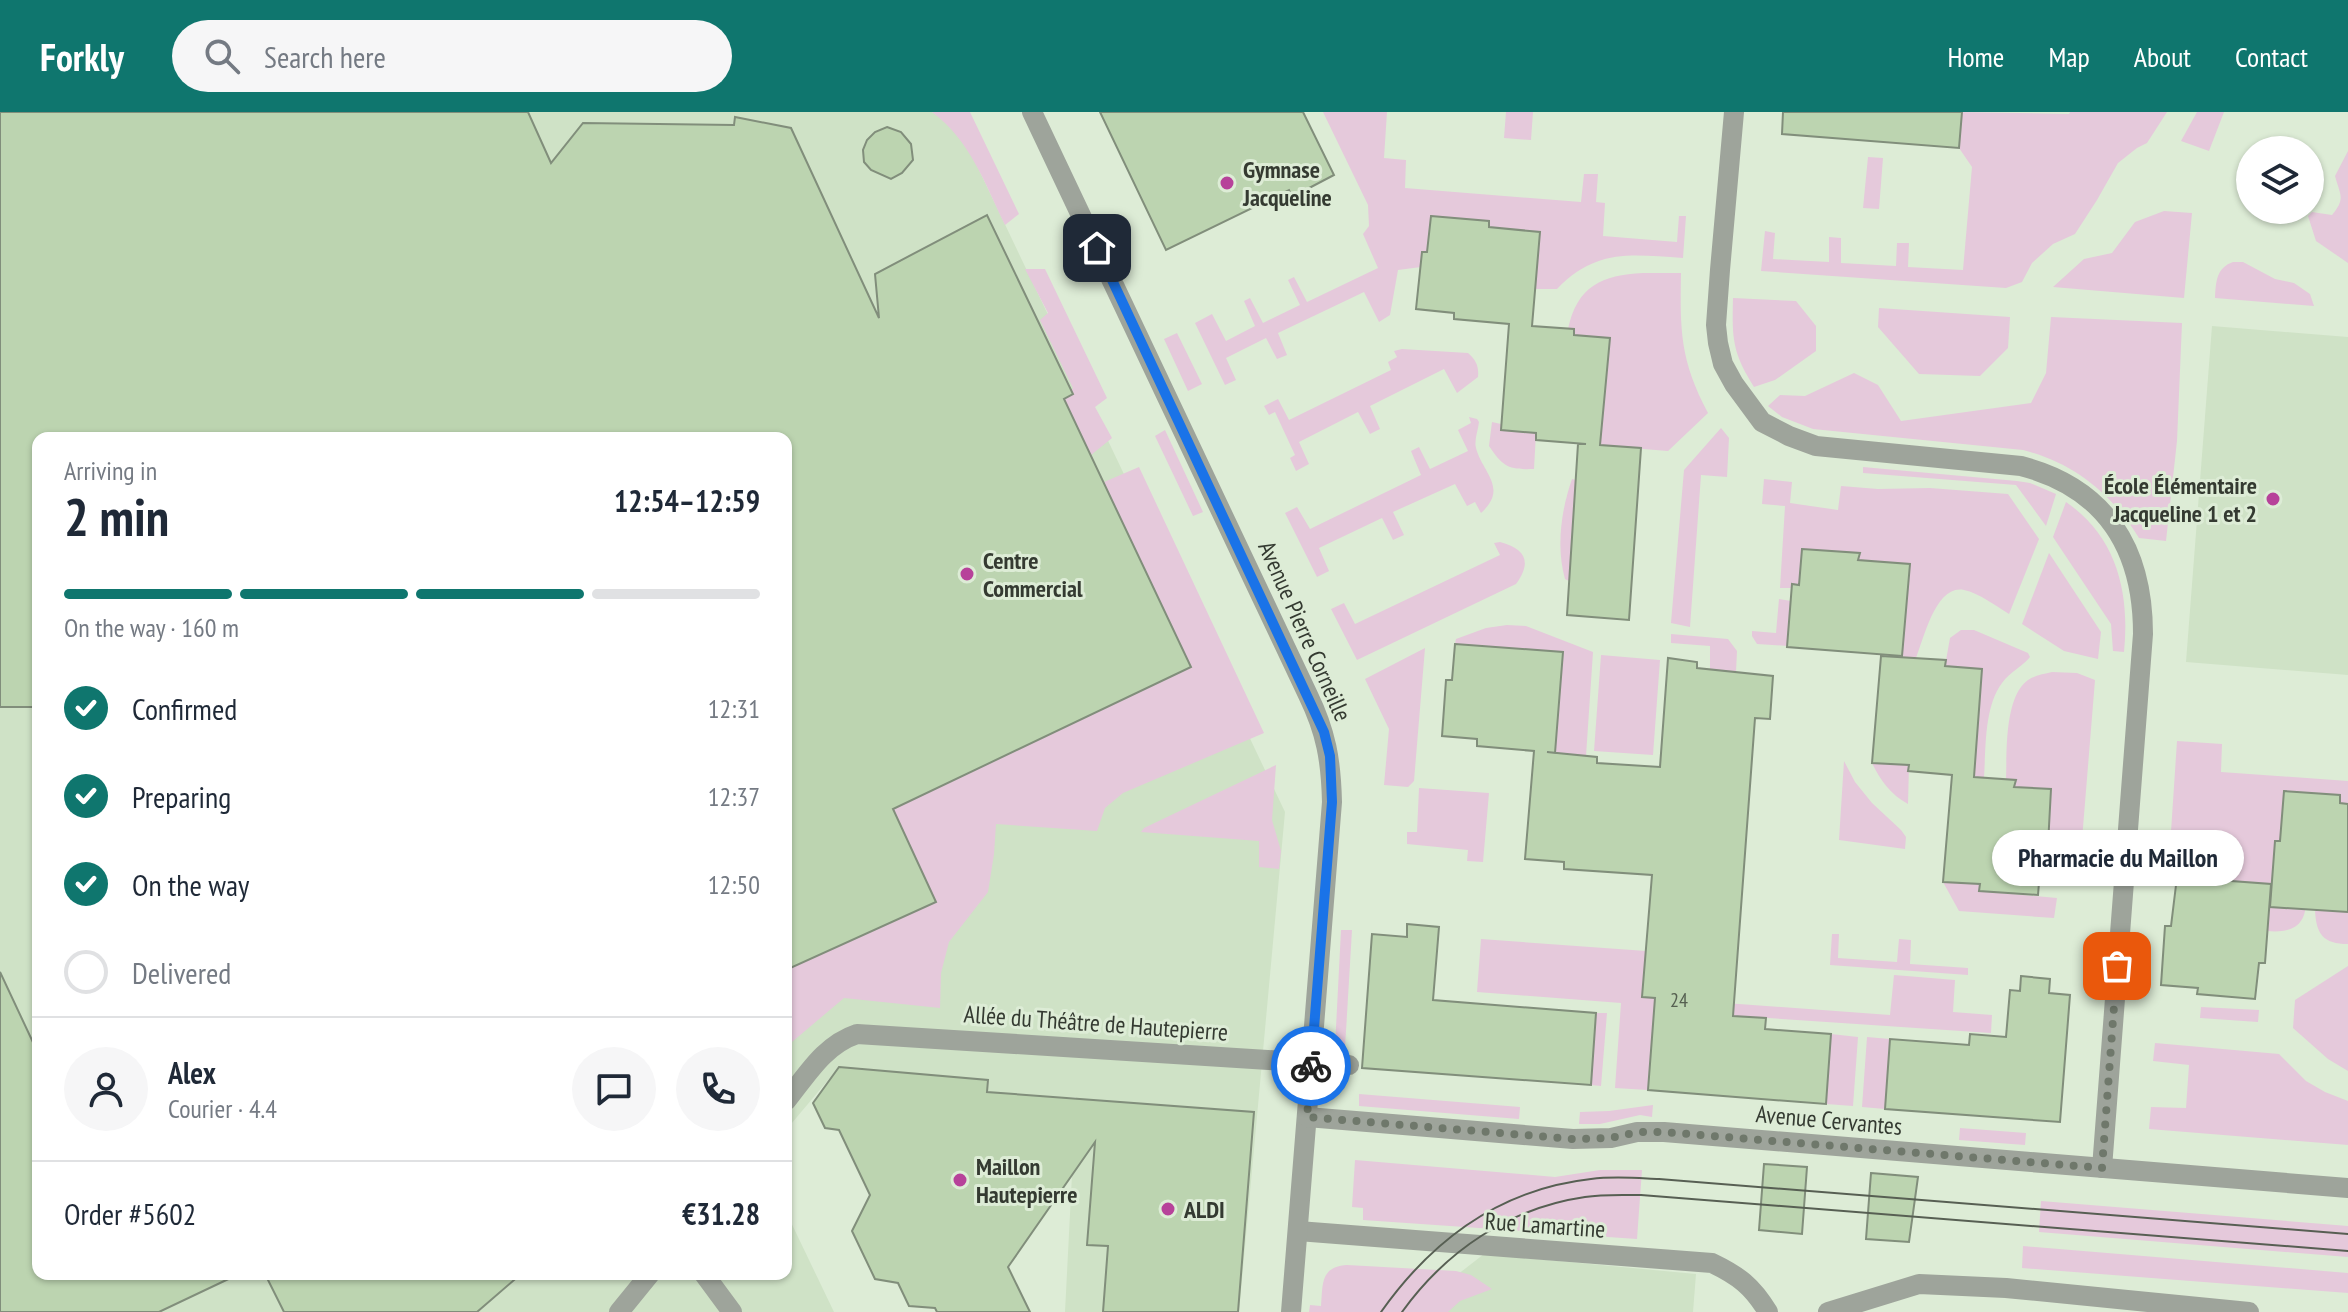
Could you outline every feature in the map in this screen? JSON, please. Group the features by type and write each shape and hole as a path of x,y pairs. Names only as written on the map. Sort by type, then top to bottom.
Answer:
{"street":[{"name":"Avenue Pierre Corneille","path":"1032,112 1324,732 1330,756 1332,802 1291,1312"},
{"path":"1734,112 1716,325 1723,364 1762,422 1816,446 2021,466 2048,473 2075,487 2097,506 2129,552 2143,605 2143,634 2102,1168"},
{"name":"Allée du Théâtre de Hautepierre","path":"792,1093 823,1054 840,1039 857,1034 1349,1065"},
{"name":"Avenue Cervantes","path":"1307,1117 1573,1139 1664,1132 2348,1188"},
{"name":"Rue Lamartine","path":"1298,1231 1712,1263 1733,1273 1755,1290 1768,1312"},
{"path":"619,1312 645,1280"},
{"path":"708,1280 732,1312"},
{"path":"1828,1312 1919,1284 2006,1288 2249,1312"}],"shaded area":[{"path":"0,112 932,112 948,123 969,149 1285,812 1239,1312 1065,1312 1076,1097 987,1092 988,1080 839,1067 792,1123 792,432 32,432 32,1280 792,1280 792,1224 834,1312 0,1312"},
{"path":"932,112 970,112 1019,214 1005,225 967,149"},
{"path":"1323,112 1387,112 1384,158 1406,160 1405,188 1581,202 1584,174 1598,174 1596,202 1605,203 1603,236 1677,242 1679,216 1686,216 1683,258 1631,256 1601,260 1586,266 1557,289 1535,289 1539,232 1489,227 1489,221 1432,216 1427,252 1422,253 1421,267 1398,270 1390,315 1379,322 1364,292 1278,333 1287,355 1277,359 1266,338 1226,358 1236,380 1225,385 1195,323 1212,314 1226,341 1255,326 1244,301 1250,298 1263,323 1300,305 1288,280 1294,277 1307,302 1378,268 1363,234 1369,226 1368,205"},
{"path":"1506,112 1533,112 1531,140 1504,138"},
{"path":"1962,112 2167,112 2147,143 2118,163 2075,234 2053,244 2032,263 2022,282 2006,288 1761,271 1765,231 1775,233 1773,259 1829,262 1829,237 1841,238 1841,263 1896,266 1897,243 1909,243 1908,267 1963,270 1972,167 1959,148"},
{"path":"2197,112 2224,112 2209,151 2181,141"},
{"path":"2348,151 2348,263 2316,241 2311,224 2324,224 2324,214 2332,215 2339,204 2341,196 2335,176"},
{"path":"1868,157 1883,158 1879,209 1863,208"},
{"path":"2164,211 2192,213 2184,298 2053,287 2084,259 2112,253 2135,222"},
{"path":"2233,262 2243,262 2275,279 2294,283 2310,294 2314,306 2215,298 2220,272"},
{"path":"1025,269 1045,269 1107,398 1095,407 1112,438 1091,455 1064,399 1073,388 1040,320 1048,313"},
{"path":"1681,273 1681,312 1687,361 1708,413 1668,451 1594,445 1605,394 1610,339 1574,335 1574,330 1568,329 1578,302 1594,286 1615,277"},
{"path":"1733,298 1796,301 1816,326 1816,351 1775,380 1754,387 1741,364 1735,344"},
{"path":"1879,308 2010,317 2008,348 1980,376 1919,374 1878,327"},
{"path":"2051,317 2182,323 2177,441 2166,541 2139,538 2116,507 2090,482 2041,456 2023,450 1813,429 1782,417 1768,406 1780,395 1805,396 1854,373 1878,385 1901,421 2031,403 2046,373"},
{"name":"École Élémentaire Jacqueline 1 et 2","path":"2212,326 2348,337 2348,675 2186,662"},
{"path":"1177,333 1202,384 1188,391 1164,339"},
{"path":"1394,351 1468,353 1476,364 1478,377 1457,393 1444,369 1370,406 1380,429 1370,434 1358,412 1299,442 1309,464 1296,471 1290,458 1295,455 1275,412 1269,415 1264,406 1278,399 1289,420 1391,370 1388,362 1397,357"},
{"path":"1469,417 1479,422 1476,448 1493,488 1493,496 1481,513 1475,502 1467,506 1455,484 1393,512 1404,535 1393,540 1382,518 1319,548 1329,571 1317,577 1285,513 1297,507 1310,529 1421,475 1411,451 1419,447 1430,469 1468,451 1458,430 1471,423"},
{"path":"1492,422 1501,424 1501,430 1536,433 1534,469 1512,468 1498,459 1489,446"},
{"path":"1721,428 1729,438 1727,477 1701,475 1690,627 1671,623 1684,470"},
{"path":"1165,430 1203,512 1193,516 1155,436"},
{"path":"1139,467 1264,733 1123,793 1105,808 1097,831 996,824 988,892 949,942 941,973 940,1008 844,998 792,1042 792,967 935,902 893,809 1191,667 1104,482"},
{"path":"1863,467 2017,481 2056,494 2046,526 2016,485 1863,473"},
{"path":"1572,479 1576,480 1569,581 1565,579 1562,567 1560,542"},
{"path":"1764,479 1792,482 1790,503 1838,510 1841,486 2008,494 2039,539 2009,614 1976,594 1954,590 1946,595 1932,614 1916,658 1897,656 1899,620 1905,620 1910,564 1858,560 1859,554 1799,585 1780,588 1785,506 1762,504"},
{"path":"2066,502 2097,532 2116,568 2125,609 2124,652 2113,651 2111,624 2053,537"},
{"path":"1494,543 1516,548 1524,557 1524,569 1516,584 1357,660 1331,609 1344,603 1355,624 1500,555"},
{"path":"2049,553 2101,632 2098,659 2064,651 2022,624"},
{"path":"1779,599 1791,601 1788,646 1757,644 1752,631 1776,633"},
{"path":"1526,626 1593,652 1586,756 1548,752 1511,648 1455,644 1456,639 1486,628"},
{"path":"1961,630 1974,630 2028,653 2030,657 2002,683 1996,693 1987,728 1984,777 1967,776 1945,666 1950,638"},
{"path":"1671,634 1728,639 1737,651 1736,672 1710,670 1710,646 1671,643"},
{"path":"1425,648 1414,781 1408,787 1384,785 1389,729 1365,679"},
{"path":"1601,655 1660,660 1653,755 1594,751"},
{"path":"2052,672 2077,673 2095,680 2081,852 2042,850 2042,846 2048,845 2051,790 2014,787 2015,780 2006,780 2008,726 2015,699 2028,680"},
{"path":"2177,741 2222,744 2221,772 2348,781 2348,804 2340,803 2340,795 2285,791 2280,841 2275,842 2271,891 2233,888 2234,881 2168,877"},
{"path":"1844,761 1855,782 1872,803 1906,837 1905,849 1839,840"},
{"path":"1872,763 1909,765 1908,804 1887,786"},
{"path":"1276,765 1272,820 1281,851 1279,869 1259,867 1259,841 1141,832 1144,828"},
{"path":"1419,788 1489,793 1483,862 1467,861 1468,850 1407,844 1407,832 1417,832"},
{"path":"1943,882 1980,884 1979,891 2057,898 2054,918 1959,911"},
{"path":"2270,900 2306,903 2303,918 2289,930 2267,931"},
{"path":"2315,910 2348,912 2348,944 2332,942 2322,936"},
{"path":"1341,930 1352,930 1345,1048 1335,1047"},
{"path":"1832,934 1839,934 1838,958 1897,962 1899,939 1911,940 1910,964 1968,968 1968,975 1830,965"},
{"path":"1481,939 1646,951 1643,997 1890,1015 1894,975 1955,980 1953,1012 1992,1015 1991,1033 1753,1017 1653,1028 1648,1090 1615,1088 1621,1003 1477,992"},
{"path":"2348,966 2348,1071 2328,1059 2293,1028 2295,1000"},
{"path":"2201,1007 2259,1010 2258,1022 2200,1018"},
{"path":"1596,1013 1607,1013 1601,1086 1591,1085"},
{"path":"1831,1034 1858,1037 1853,1106 1826,1104"},
{"path":"1867,1037 1890,1039 1885,1109 1862,1107"},
{"path":"2155,1043 2279,1054 2306,1081 2348,1101 2348,1145 2149,1129 2151,1107 2186,1108 2189,1065 2153,1061"},
{"path":"1359,1094 1520,1107 1519,1119 1359,1106"},
{"path":"1653,1105 1652,1117 1640,1115 1600,1124 1579,1124 1580,1112"},
{"path":"1960,1128 2026,1133 2025,1145 1959,1140"},
{"path":"1355,1160 1555,1177 1600,1170 1642,1170 1637,1239 1363,1220 1363,1208 1352,1207"},
{"path":"2041,1201 2348,1226 2348,1257 2039,1232"},
{"path":"2023,1246 2348,1273 2348,1293 2022,1268"},
{"path":"1484,1254 1696,1274 1693,1312 1419,1312"},
{"path":"1338,1266 1456,1271 1471,1275 1492,1289 1460,1301 1448,1312 1309,1312 1310,1305 1321,1306 1327,1273"}],"building":[{"name":"Centre Commercial","path":"0,112 528,112 551,163 583,123 734,125 735,117 791,128 879,318 875,274 987,215 1073,394 1064,399 1191,667 893,809 936,902 792,967 792,432 32,432 32,707 0,707"},
{"name":"Gymnase Jacqueline","path":"1100,112 1303,112 1334,175 1292,197 1289,190 1166,250"},
{"path":"1783,112 1962,112 1959,148 1782,134"},
{"path":"887,127 901,132 911,144 913,160 902,173 891,179 871,170 864,162 863,150 875,132"},
{"path":"1431,216 1489,221 1489,227 1540,232 1532,326 1574,329 1574,335 1610,338 1600,445 1641,448 1629,620 1567,615 1578,444 1586,444 1536,440 1536,433 1501,430 1509,324 1454,319 1454,313 1416,309 1422,252 1427,252"},
{"path":"1802,549 1860,553 1858,560 1910,564 1902,656 1787,647 1792,584 1799,585"},
{"path":"1455,644 1563,652 1555,753 1597,757 1597,763 1660,767 1668,658 1697,662 1697,668 1773,676 1770,719 1755,718 1733,1016 1766,1018 1765,1029 1831,1034 1826,1104 1648,1090 1655,998 1642,997 1652,875 1564,869 1564,862 1525,859 1534,751 1477,746 1477,739 1442,736 1446,680 1452,680"},
{"path":"1881,656 1946,660 1945,666 1982,669 1974,777 2016,780 2014,787 2051,789 2048,845 2042,846 2038,895 1979,891 1980,884 1943,882 1952,775 1908,771 1909,765 1872,763"},
{"path":"2284,791 2340,795 2340,803 2348,804 2348,912 2270,907 2275,841 2280,841"},
{"path":"2177,877 2271,884 2265,963 2259,963 2255,999 2197,994 2198,988 2161,985 2165,926 2171,926"},
{"path":"1407,924 1439,927 1433,1000 1596,1013 1591,1085 1362,1068 1372,934 1407,937"},
{"path":"0,972 32,1040 32,1280 226,1280 159,1312 0,1312"},
{"path":"2021,976 2050,979 2049,993 2070,995 2060,1122 1885,1109 1890,1039 1969,1045 1970,1034 2006,1037 2010,990 2020,991"},
{"path":"839,1067 988,1080 987,1092 1254,1112 1238,1312 1103,1312 1108,1246 1087,1245 1095,1142 1008,1267 1030,1312 937,1312 935,1308 909,1306 898,1283 875,1279 852,1231 870,1195 839,1130 825,1128 813,1103"},
{"path":"1764,1164 1807,1167 1802,1234 1759,1230"},
{"path":"1871,1173 1918,1177 1909,1242 1866,1239"},
{"path":"268,1280 514,1280 477,1312 284,1312"}],"tram line":[{"path":"1381,1312 1423,1262 1471,1222 1527,1194 1600,1178 1659,1179 2348,1234"},
{"path":"1402,1312 1438,1270 1459,1252 1505,1222 1557,1203 1599,1195 1641,1195 2348,1251"}],"way so far":[{"path":"1311,1066 1307,1117 1573,1139 1664,1132 2102,1168 2117,966"}],"place":[{"name":"Gymnase Jacqueline","path":"1227,183"},
{"name":"École Élémentaire Jacqueline 1 et 2","path":"2273,499"},
{"name":"Centre Commercial","path":"967,574"},
{"name":"Pharmacie du Maillon","path":"2117,966"},
{"name":"Maillon Hautepierre","path":"960,1180"},
{"name":"ALDI","path":"1168,1209"}],"route":[{"path":"1097,248 1324,732 1330,756 1332,802 1311,1066"}]}
